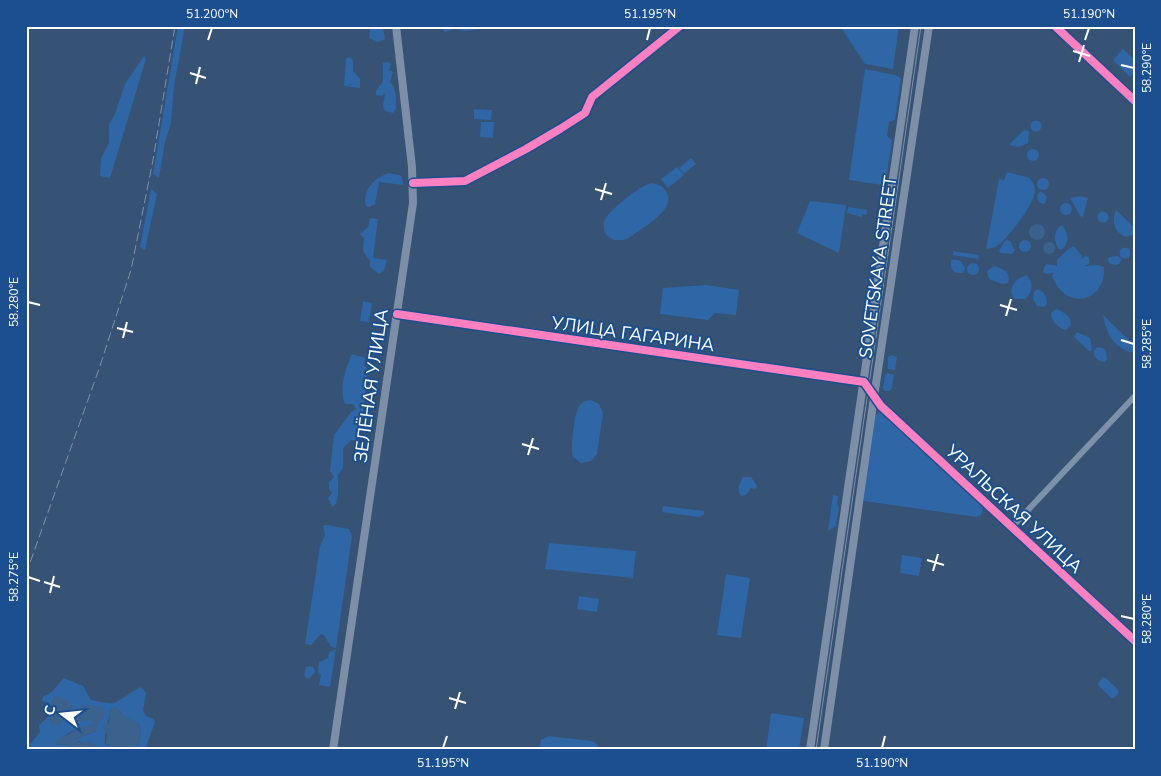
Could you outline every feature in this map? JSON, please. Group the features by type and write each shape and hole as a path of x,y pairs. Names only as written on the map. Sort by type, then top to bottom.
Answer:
{"main road":[{"name":"ЗЕЛЁНАЯ УЛИЦА","path":"333,750 413,203 413,183 396,26"},
{"name":"SOVETSKAYA STREET","path":"810,750 915,26"},
{"name":"SOVETSKAYA STREET","path":"824,750 874,396 930,26"}],"street":[{"path":"413,183 465,181 526,149 584,113 592,97 680,26"},
{"path":"1056,26 1135,101"},
{"name":"УЛИЦА ГАГАРИНА","path":"397,314 864,382"},
{"name":"УРАЛЬСКАЯ УЛИЦА","path":"864,382 881,406 1135,641"},
{"path":"1012,527 1135,396"}],"shaded area":[{"path":"178,26 185,26 174,86 171,123 165,142 159,178 153,174"},
{"path":"368,26 383,26 385,39 378,42 369,38 370,29"},
{"path":"444,26 477,27 476,30 454,29 445,32 443,30"},
{"path":"840,26 899,26 893,69 865,64"},
{"path":"1123,49 1135,60 1135,72 1130,77 1113,60"},
{"path":"144,56 146,59 110,178 100,176 101,158 109,143 109,124 115,114 125,84"},
{"path":"350,57 353,60 353,71 360,79 360,88 344,86 346,58"},
{"path":"388,62 391,64 389,70 393,72 390,82 396,94 396,109 393,113 385,111 383,106 385,93 382,96 376,95 376,91 383,82 383,63"},
{"path":"865,69 901,78 895,120 889,122 887,136 892,140 885,185 849,180"},
{"path":"474,109 492,110 491,120 474,119"},
{"path":"1036,120 1042,126 1036,132 1030,126"},
{"path":"481,122 494,122 493,138 480,137"},
{"path":"1023,131 1029,132 1028,143 1019,147 1009,145"},
{"path":"1031,149 1035,149 1039,155 1035,161 1031,161 1027,157 1027,153"},
{"path":"691,158 696,164 684,174 679,168"},
{"path":"677,167 684,175 668,188 661,179"},
{"path":"1007,172 1030,178 1035,191 1034,196 1024,215 1012,231 997,246 986,249 999,179 1004,180"},
{"path":"389,173 402,176 403,185 379,182 375,204 369,207 366,206 365,200 370,185"},
{"path":"1041,178 1045,178 1049,184 1045,190 1041,190 1037,186 1037,182"},
{"path":"651,183 661,186 667,193 667,205 663,211 658,217 628,238 618,240 609,237 604,228 606,218 624,200"},
{"path":"151,189 157,194 145,250 140,247"},
{"path":"1041,191 1047,197 1045,204 1038,201 1037,196"},
{"path":"1080,196 1088,198 1083,217 1080,216 1070,198"},
{"path":"810,201 846,205 839,253 797,233"},
{"path":"1068,203 1071,204 1071,214 1064,215 1061,214 1060,207 1061,204"},
{"path":"848,207 867,210 866,215 862,214 862,217 847,213"},
{"path":"1116,210 1135,228 1133,235 1125,237 1116,229 1114,218"},
{"path":"1103,211 1109,217 1103,223 1097,217"},
{"path":"370,218 378,219 373,258 387,260 384,271 379,274 370,267 370,261 363,251 364,238 360,234 368,227"},
{"path":"1037,224 1045,232 1037,240 1029,232"},
{"path":"1060,226 1063,226 1067,235 1065,247 1062,249 1059,249 1055,240 1056,231"},
{"path":"1007,240 1010,241 1015,250 1012,254 999,251"},
{"path":"1025,240 1031,246 1025,252 1019,246"},
{"path":"1051,242 1054,243 1054,253 1047,254 1044,253 1043,246 1044,243"},
{"path":"1074,246 1082,256 1081,259 1085,256 1089,257 1089,264 1084,266 1098,265 1104,267 1103,279 1099,288 1093,295 1084,298 1066,295 1058,288 1052,276 1054,273 1046,274 1043,272 1047,264 1057,266 1057,260"},
{"path":"1125,247 1131,253 1125,259 1119,253"},
{"path":"953,251 979,255 978,259 953,255"},
{"path":"1117,256 1122,259 1119,264 1109,263 1108,259 1110,257"},
{"path":"953,259 961,261 965,268 963,273 956,273 951,268 951,261"},
{"path":"973,263 979,269 973,275 967,269"},
{"path":"994,266 1008,274 1008,283 1002,284 989,279 987,271"},
{"path":"1026,275 1032,287 1030,294 1025,299 1014,299 1011,291 1013,284"},
{"path":"706,285 739,290 736,315 715,313 708,320 660,314 663,288"},
{"path":"1037,289 1042,291 1046,297 1047,304 1044,307 1037,306 1033,299 1034,292"},
{"path":"363,301 372,303 369,322 360,321"},
{"path":"1056,309 1070,319 1071,325 1066,330 1058,326 1052,319 1051,313"},
{"path":"1103,315 1135,346 1135,353 1122,348 1112,340 1106,328"},
{"path":"1077,332 1090,338 1091,351 1074,337"},
{"path":"1097,347 1103,348 1106,351 1107,359 1105,362 1095,357 1094,351"},
{"path":"352,354 365,358 364,365 368,369 363,415 357,440 351,440 343,448 343,468 338,475 336,504 332,507 328,498 332,493 329,489 329,482 334,477 330,471 334,435 351,412 356,409 353,404 345,404 343,398 345,372"},
{"path":"891,355 897,357 895,370 888,369 888,357"},
{"path":"887,373 894,375 890,391 885,391 883,388"},
{"path":"591,400 599,404 603,413 597,454 591,461 581,463 573,457 572,453 574,422 580,405"},
{"path":"878,412 883,412 978,501 983,507 981,515 976,517 864,501 862,498 875,417"},
{"path":"743,477 751,477 757,486 755,489 751,488 746,495 741,496 739,487"},
{"path":"833,495 838,496 837,504 839,507 836,526 828,531"},
{"path":"663,506 704,511 704,515 698,517 662,512"},
{"path":"323,526 349,529 352,536 336,648 331,647 324,635 321,634 311,645 305,644 320,546 325,535"},
{"path":"549,543 636,551 633,578 545,569"},
{"path":"902,555 922,558 919,576 900,573"},
{"path":"726,574 750,578 741,638 717,635"},
{"path":"579,596 599,599 597,612 577,609"},
{"path":"336,649 330,687 319,685 321,675 318,672 319,662 328,658 329,652"},
{"path":"306,667 314,668 315,672 307,679 304,675"},
{"path":"1103,677 1118,690 1119,693 1114,698 1111,698 1098,685"},
{"path":"64,678 83,686 91,700 107,703 118,701 141,687 146,693 143,710 146,716 155,722 145,750 133,750 140,738 139,724 122,715 120,711 110,710 105,744 128,747 129,750 94,750 90,746 78,741 76,739 97,731 89,705 78,710 68,702 63,701 51,702 58,725 70,712 72,717 92,720 94,725 73,731 56,744 69,745 80,750 32,748 33,750 26,750 26,744 30,744 40,732 39,725 50,715 51,707 49,703 42,701 43,696 52,691"},
{"path":"56,695 79,710 89,705 103,708 105,713 98,723 97,731 76,739 79,742 86,743 90,741 96,746 94,750 80,750 69,745 55,744 59,739 79,727 93,725 92,720 78,722 70,713 58,725 52,725 49,721 54,714 51,702"},
{"path":"115,707 123,715 139,724 140,738 133,750 129,750 127,747 106,744 107,734 103,728 104,724 109,723 110,710"},
{"path":"771,713 804,718 799,750 766,750"},
{"path":"549,736 592,741 597,744 600,750 539,750 541,740"}],"tram line":[{"path":"816,750 921,26"}],"railway":[{"path":"26,574 100,366 131,270 153,160 175,26"}],"cycle path":[{"path":"413,183 465,181 526,149 585,113 592,97 680,26"},
{"path":"1055,26 1135,101"},
{"path":"397,314 864,382 881,406 1135,641"}]}
